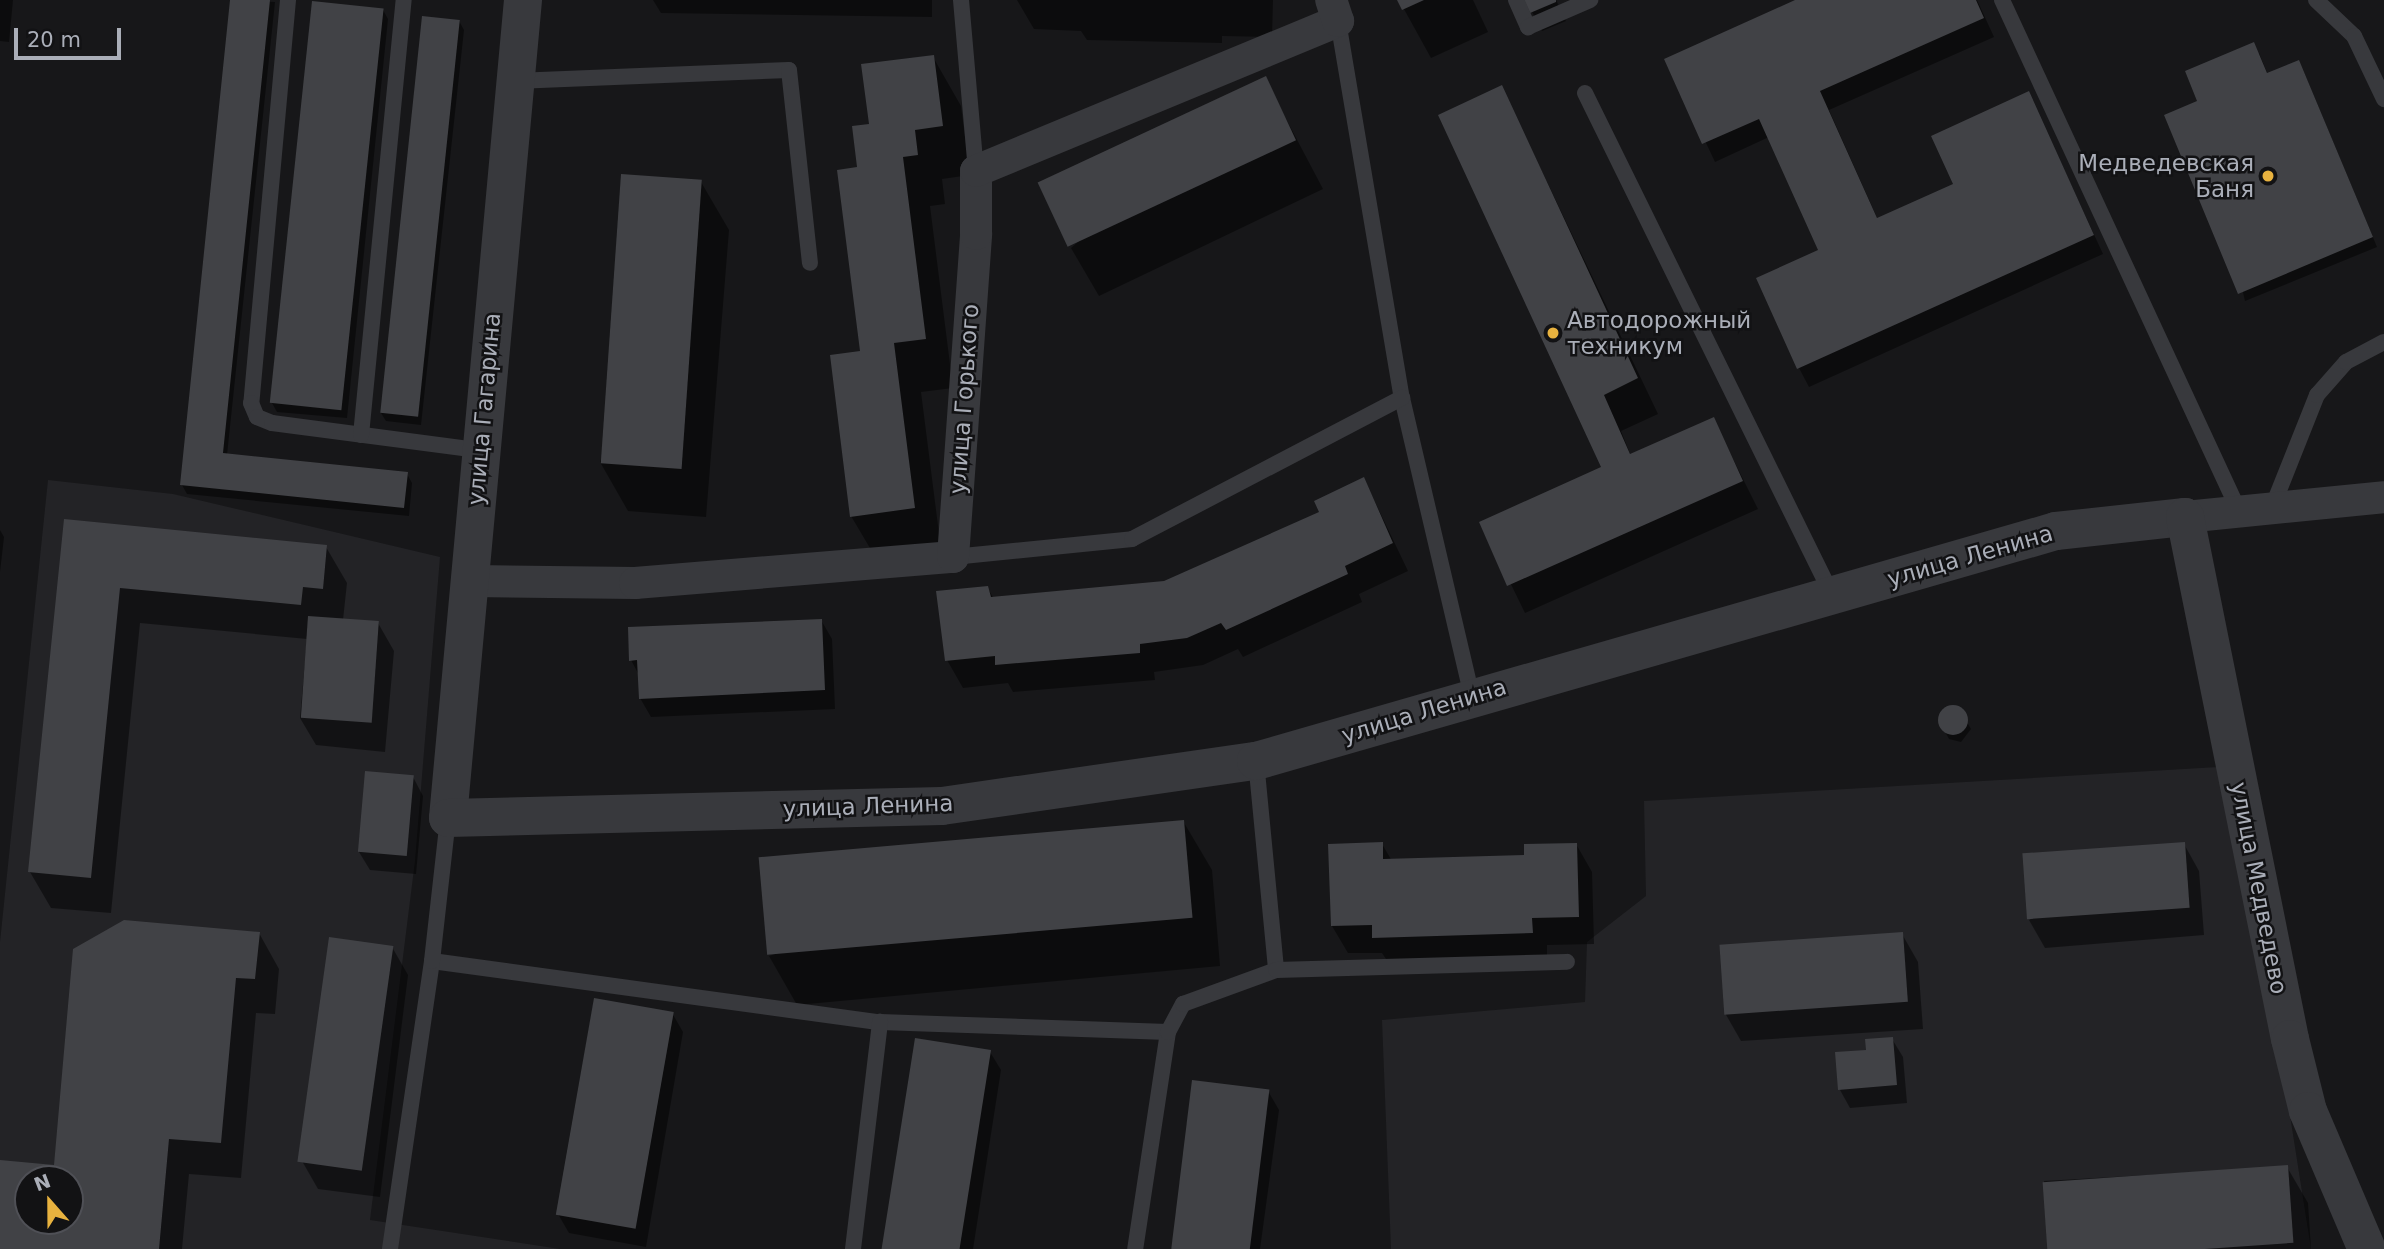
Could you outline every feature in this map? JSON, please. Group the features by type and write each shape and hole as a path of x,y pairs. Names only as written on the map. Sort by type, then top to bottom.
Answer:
{"street":[{"name":"улица Гагарина","path":"448,818 472,581 478,450 523,0"},
{"path":"976,171 1334,10"},
{"name":"улица Горького","path":"953,557 976,234 976,171"},
{"name":"улица Ленина","path":"448,818 942,806 1256,761 1472,696 2056,531 2384,497"},
{"name":"улица Медведево","path":"2185,517 2293,1051 2308,1111 2367,1249"},
{"path":"472,581 635,583 953,557"}],"lane":[{"path":"288,0 251,403 257,417 272,424 478,450"},
{"path":"361,435 404,0"},
{"path":"961,0 976,171"},
{"path":"1516,0 1528,27 1590,0"},
{"path":"2002,0 2239,511"},
{"path":"2316,0 2354,36 2384,99"},
{"path":"1334,10 1402,398 1472,696"},
{"path":"515,82 789,70 810,263"},
{"path":"1585,93 1832,595"},
{"path":"2272,508 2317,395 2346,362 2384,342"},
{"path":"953,557 1132,539 1402,398"},
{"path":"1256,761 1276,970"},
{"path":"390,1249 432,961 448,818"},
{"path":"432,961 880,1022 1168,1032"},
{"path":"1135,1249 1168,1032 1183,1004 1276,970 1567,962"},
{"path":"853,1249 880,1022"}],"shaded area":[{"path":"48,480 173,494 440,557 415,861 370,1220 560,1249 0,1249 0,942"},
{"path":"2235,766 2311,1249 1391,1249 1382,1020 1585,1002 1587,942 1646,896 1644,801"}],"building":[{"path":"230,0 270,0 223,453 408,472 404,508 180,485"},
{"path":"1397,0 1424,0 1402,10"},
{"path":"1524,0 1556,0 1556,2 1530,13"},
{"path":"1795,0 1976,0 1984,18 1820,91 1877,218 1953,184 1931,136 2029,91 2094,235 1797,369 1756,278 1818,250 1759,119 1702,144 1664,59"},
{"path":"312,1 384,9 341,410 270,403"},
{"path":"422,16 460,20 418,417 380,413"},
{"name":"Медведевская Баня","path":"2254,42 2267,73 2299,60 2373,237 2238,294 2164,115 2197,101 2185,71"},
{"path":"934,55 943,126 915,130 918,155 903,157 926,339 894,343 915,508 850,517 830,355 860,351 837,170 857,167 852,126 869,124 861,64"},
{"path":"1266,76 1296,140 1068,247 1038,182"},
{"path":"1502,85 1638,378 1604,395 1630,454 1714,417 1743,481 1507,586 1479,522 1601,467 1438,115"},
{"path":"621,174 702,180 682,469 601,463"},
{"path":"1364,477 1393,543 1345,566 1348,574 1226,630 1221,623 1187,638 1140,644 1140,653 995,665 995,656 945,661 936,591 988,586 991,597 1164,581 1319,512 1314,501"},
{"path":"64,519 327,545 323,589 303,587 301,605 120,588 91,878 28,872"},
{"path":"308,616 379,621 372,723 301,718"},
{"path":"822,619 825,690 639,699 637,660 629,661 628,627"},
{"path":"1953,705 1963,710 1968,720 1963,730 1953,735 1943,730 1938,720 1943,710"},
{"path":"365,771 414,775 407,856 358,852"},
{"path":"1184,820 1193,918 767,955 759,857"},
{"path":"1383,842 1383,859 1524,855 1524,844 1577,843 1579,917 1532,918 1533,933 1372,938 1372,925 1331,926 1328,844"},
{"path":"2185,842 2190,908 2027,919 2022,853"},
{"path":"124,920 260,932 255,979 236,978 221,1143 169,1139 159,1249 0,1249 0,1160 54,1165 73,949"},
{"path":"1903,932 1908,1002 1724,1015 1719,945"},
{"path":"329,937 393,946 362,1171 297,1162"},
{"path":"594,998 674,1012 636,1229 556,1215"},
{"path":"1893,1037 1897,1085 1838,1090 1835,1052 1866,1050 1865,1039"},
{"path":"915,1038 991,1050 960,1249 882,1249"},
{"path":"1192,1080 1269,1090 1250,1249 1171,1249"},
{"path":"2288,1165 2293,1243 2205,1249 2047,1249 2043,1182"}],"place":[{"name":"Медведевская Баня","path":"2268,176"},
{"name":"Автодорожный техникум","path":"1553,333"}]}
